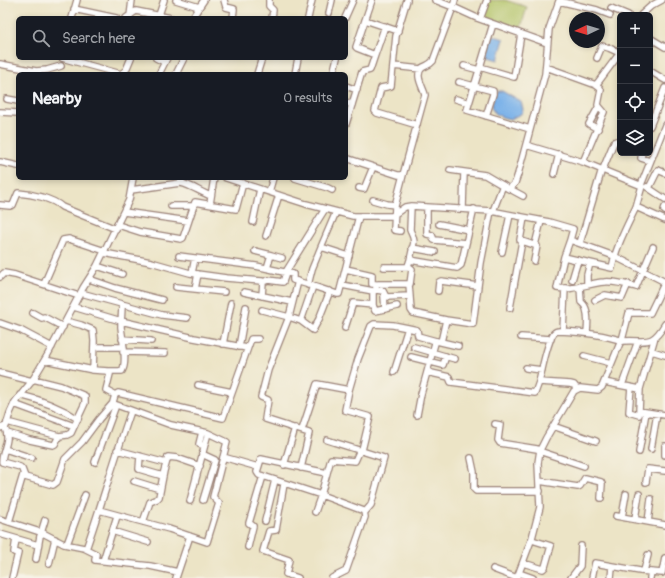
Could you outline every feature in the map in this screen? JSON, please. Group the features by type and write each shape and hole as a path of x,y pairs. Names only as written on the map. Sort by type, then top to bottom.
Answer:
{"street":[{"path":"72,16 77,0"},
{"path":"128,16 132,0"},
{"path":"159,15 164,0"},
{"path":"176,0 199,7"},
{"path":"193,16 204,0"},
{"path":"224,0 226,7 234,9 233,16"},
{"path":"269,0 269,6 273,10 272,16"},
{"path":"308,16 312,0"},
{"path":"329,13 332,0"},
{"path":"346,16 353,0"},
{"path":"372,0 356,47 375,55"},
{"path":"407,0 398,31 391,86 382,88 375,111 377,113 417,125"},
{"path":"435,0 492,24 547,42"},
{"path":"393,66 421,69 428,66 433,61 455,0"},
{"path":"477,18 487,0"},
{"path":"645,12 662,0"},
{"path":"510,189 515,183 518,174 542,88 546,67 549,29 559,1 590,8 610,15"},
{"path":"610,8 620,12"},
{"path":"74,9 107,16"},
{"path":"129,16 136,11 163,16"},
{"path":"365,20 398,31"},
{"path":"492,24 468,111 530,129"},
{"path":"348,118 362,72 370,70 385,26"},
{"path":"464,66 514,77 521,34"},
{"path":"653,40 665,47"},
{"path":"597,58 602,46 617,52"},
{"path":"596,85 617,57"},
{"path":"60,72 62,60"},
{"path":"69,60 114,72"},
{"path":"124,72 126,70 130,60"},
{"path":"160,72 165,60"},
{"path":"177,72 183,60"},
{"path":"258,72 261,60"},
{"path":"295,72 298,60"},
{"path":"334,72 336,60"},
{"path":"0,64 36,71 61,66"},
{"path":"546,67 596,85 601,90 597,104 604,112 583,162"},
{"path":"400,231 394,230 395,205 425,95 420,81 421,69"},
{"path":"653,73 665,80"},
{"path":"459,82 491,91 493,93 486,116"},
{"path":"348,87 357,90"},
{"path":"652,120 665,88"},
{"path":"7,99 16,101"},
{"path":"456,99 469,103"},
{"path":"348,103 352,105"},
{"path":"598,129 590,124 599,106"},
{"path":"0,112 16,113"},
{"path":"564,257 612,268 614,256 644,187 650,161 665,125"},
{"path":"580,243 603,169 614,142 617,141"},
{"path":"526,146 559,154 603,169 644,187 665,199"},
{"path":"554,174 559,154"},
{"path":"641,156 641,158 650,161"},
{"path":"348,159 403,175"},
{"path":"0,162 16,165"},
{"path":"359,188 364,189 373,166"},
{"path":"450,170 485,175 502,186 523,196"},
{"path":"644,187 658,170 665,173"},
{"path":"463,209 464,172"},
{"path":"9,522 23,475 22,469 2,462 5,449 4,430 10,413 14,404 33,380 45,360 80,294 97,266 124,212 129,200 132,184 182,180 197,191 211,196"},
{"path":"210,204 214,180"},
{"path":"233,180 325,209 353,216 395,214 405,207 411,206 474,209 492,211 573,229 564,257 557,288 605,282 637,286 652,247"},
{"path":"269,192 272,180"},
{"path":"301,180 332,190"},
{"path":"0,205 13,205 18,193 24,194 55,202 62,207 117,227 179,240 183,238 195,202 237,209 243,183"},
{"path":"384,267 408,267 412,269 410,296 412,312 446,320 474,324 481,263 492,211 502,186"},
{"path":"253,222 260,189"},
{"path":"266,236 279,195"},
{"path":"373,200 395,205"},
{"path":"171,206 193,206"},
{"path":"408,267 414,239 410,230 411,206"},
{"path":"427,207 427,234 432,235 434,240 466,243"},
{"path":"636,207 665,220"},
{"path":"44,284 63,240 69,240 104,252 151,262 195,274 263,282 268,280 283,282 286,272 325,209"},
{"path":"410,260 459,268 474,209"},
{"path":"124,212 188,221"},
{"path":"301,321 311,286 312,269 336,212"},
{"path":"502,252 510,215"},
{"path":"179,256 286,272 293,274 293,280 338,294 342,285 359,216"},
{"path":"510,308 522,242 520,240 524,218"},
{"path":"534,261 537,246 535,245 541,221"},
{"path":"439,224 469,230"},
{"path":"518,576 532,540 540,507 538,463 542,444 574,391 584,388 598,390 602,387 618,345 622,341 628,313 650,314 665,282 614,256 570,240"},
{"path":"522,242 535,245"},
{"path":"320,247 349,256"},
{"path":"412,248 435,252"},
{"path":"255,251 282,258"},
{"path":"267,268 270,255"},
{"path":"195,258 195,289"},
{"path":"572,280 578,260"},
{"path":"587,285 587,275 590,263"},
{"path":"97,266 122,274"},
{"path":"346,269 372,275 372,284 375,289 373,305 374,310 397,306"},
{"path":"0,277 6,273 80,294 162,314 187,318"},
{"path":"90,279 115,288 162,300"},
{"path":"438,291 439,282 442,280 478,286"},
{"path":"262,296 263,282"},
{"path":"298,282 289,317 268,370 261,397 268,400 265,419 308,432 309,434 301,468"},
{"path":"375,289 410,284"},
{"path":"595,300 607,295 622,298 628,284"},
{"path":"342,285 383,291 385,309"},
{"path":"580,286 581,302 585,305 588,318 587,332"},
{"path":"176,287 224,292"},
{"path":"563,331 565,288"},
{"path":"262,310 301,321 313,330 330,291"},
{"path":"244,292 292,302"},
{"path":"384,296 410,296"},
{"path":"223,344 231,303"},
{"path":"45,360 93,370 122,371 122,304"},
{"path":"345,328 352,304 373,305"},
{"path":"74,306 122,321 247,348"},
{"path":"239,347 246,307"},
{"path":"33,314 42,318 44,317 62,327"},
{"path":"417,415 432,352 438,342 446,320"},
{"path":"66,321 82,325 93,330 93,370"},
{"path":"0,322 20,330 52,347"},
{"path":"315,512 331,459 355,461 361,450 370,417 345,410 358,359 372,325 393,325 417,330 418,336 458,346"},
{"path":"639,452 642,411 640,389 655,338 664,327"},
{"path":"394,372 408,328"},
{"path":"427,372 448,377 451,382 535,393 551,339 556,332 587,332 609,336 622,341 647,341 655,338"},
{"path":"521,337 551,339"},
{"path":"108,371 110,374 106,390 115,395 118,393 222,418 224,417 251,338 258,339"},
{"path":"122,339 151,341"},
{"path":"622,385 638,341"},
{"path":"94,347 165,353"},
{"path":"414,347 456,359"},
{"path":"652,351 665,355"},
{"path":"411,357 444,365 446,356"},
{"path":"584,356 611,363"},
{"path":"526,368 542,370"},
{"path":"0,373 61,386 85,396 85,403 71,433 67,436 59,436 8,422"},
{"path":"539,382 570,384 577,389"},
{"path":"604,382 640,389"},
{"path":"198,384 232,392"},
{"path":"302,430 317,384 349,390"},
{"path":"631,387 629,412 638,415 642,411"},
{"path":"20,395 39,400 65,410 78,418"},
{"path":"95,462 114,404 115,395"},
{"path":"14,404 74,426"},
{"path":"99,510 206,542 219,503 213,497 224,457 226,441 204,433 171,425 114,404"},
{"path":"23,475 27,478 50,485 55,484 65,459 82,442 99,419 114,404"},
{"path":"86,549 117,450 131,411"},
{"path":"642,411 665,415"},
{"path":"651,449 657,414"},
{"path":"495,424 500,425 499,442 540,450 584,466"},
{"path":"553,426 596,441"},
{"path":"284,465 295,428"},
{"path":"4,430 30,440 53,445 56,444 59,436"},
{"path":"190,501 200,466 204,446 199,444 204,433"},
{"path":"327,440 385,458 370,505 364,512 365,516 346,571 332,578"},
{"path":"665,446 665,455"},
{"path":"5,449 32,458"},
{"path":"117,450 166,463"},
{"path":"202,454 215,460 203,500"},
{"path":"140,456 139,469 163,476"},
{"path":"143,522 150,502 157,499 167,459 170,457 200,466"},
{"path":"224,457 258,467"},
{"path":"471,458 474,472 475,490 540,491"},
{"path":"327,474 261,459 257,474 321,495 364,512"},
{"path":"646,482 648,469 665,471"},
{"path":"248,547 253,526 249,523 263,476"},
{"path":"539,481 578,487 584,478 601,482 601,498"},
{"path":"265,521 275,480"},
{"path":"134,481 160,489"},
{"path":"284,484 276,530 269,531 263,551 289,560 286,574 298,578"},
{"path":"626,494 619,516 665,525"},
{"path":"635,520 639,494"},
{"path":"67,544 85,495"},
{"path":"648,522 651,499"},
{"path":"102,561 117,516"},
{"path":"0,519 42,533 67,544 86,549 96,554 95,560 150,566 177,575 190,536"},
{"path":"36,559 40,536 45,520"},
{"path":"112,531 148,542"},
{"path":"0,534 38,545"},
{"path":"12,578 18,553 14,552 16,539"},
{"path":"49,564 54,539"},
{"path":"523,563 542,569 545,567 551,546 532,540"},
{"path":"571,578 580,566 581,546"},
{"path":"644,571 648,555"},
{"path":"592,578 595,563 612,567 651,572 662,576 665,560"},
{"path":"612,567 612,578"},
{"path":"493,568 518,576 533,578"},
{"path":"650,578 651,572"}],"green space":[{"path":"488,0 505,0 527,7 520,31 482,18"}],"water":[{"path":"491,35 504,39 498,60 485,56"},
{"path":"502,91 521,102 523,109 522,113 511,119 502,117 494,112 491,107 495,93"}]}
